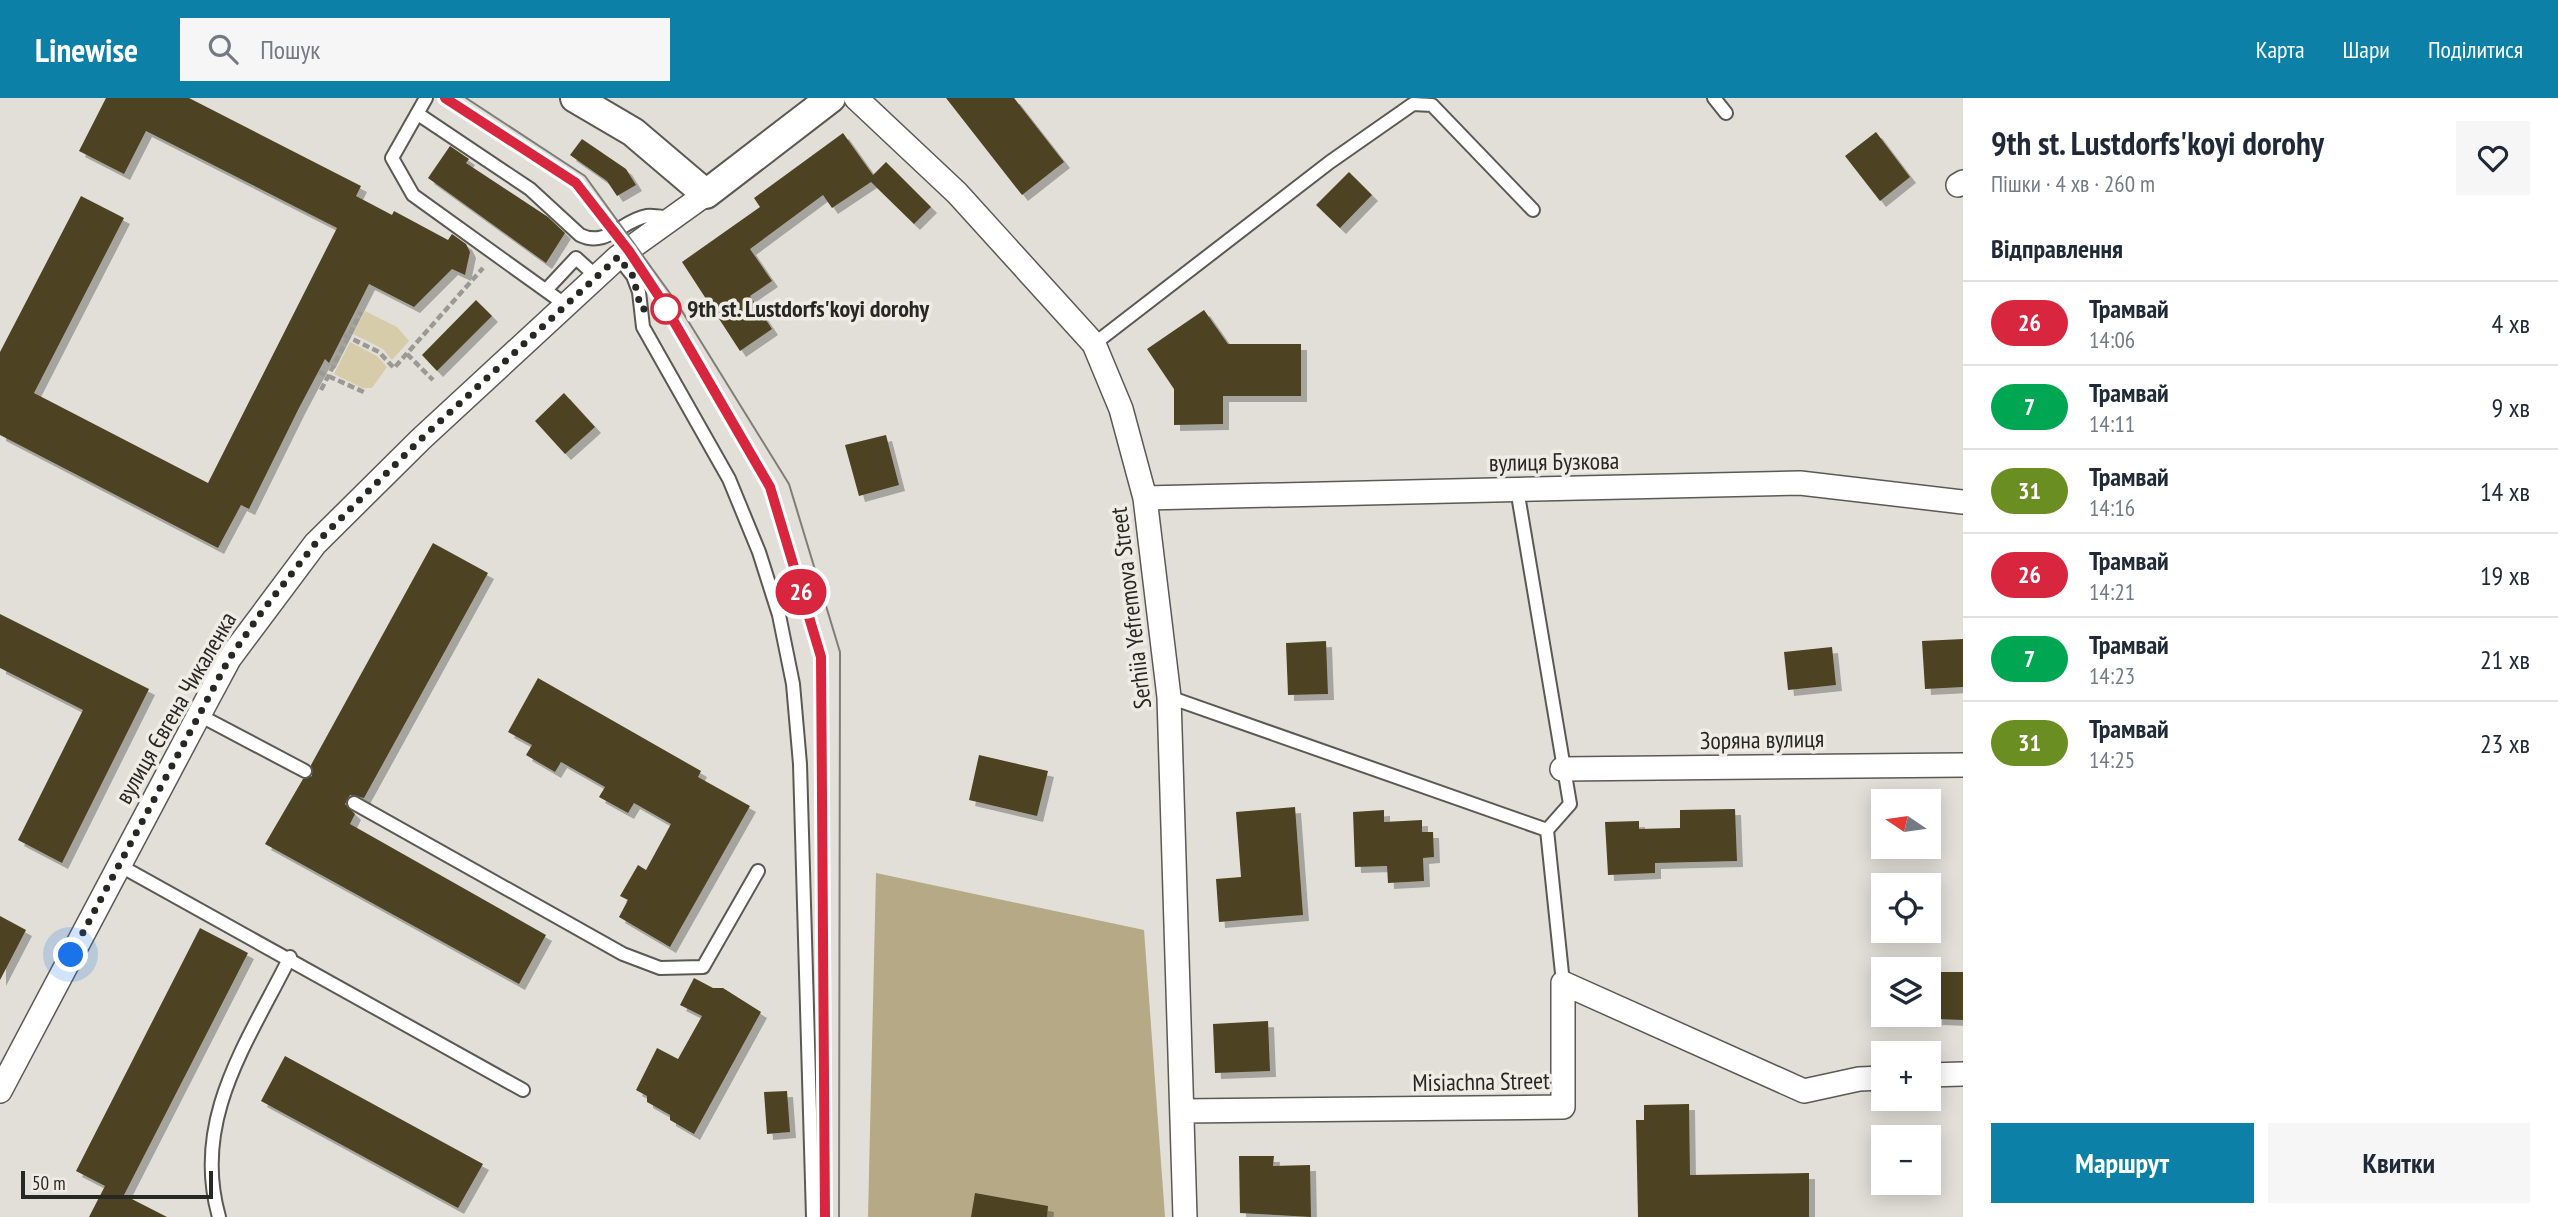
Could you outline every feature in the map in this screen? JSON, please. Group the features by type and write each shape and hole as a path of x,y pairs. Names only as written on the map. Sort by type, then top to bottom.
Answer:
{"street":[{"path":"575,98 633,132 706,194 831,98"},
{"name":"Serhiia Yefremova Street","path":"856,98 957,193 1094,344 1121,409 1145,498 1169,697 1185,1217"},
{"name":"вулиця Євгена Чикаленка","path":"0,1091 117,864 229,659 315,544 421,439 618,257 706,194"},
{"name":"вулиця Бузкова","path":"1145,498 1800,483 1963,502"},
{"name":"Зоряна вулиця","path":"1562,769 1963,765"},
{"path":"1563,983 1804,1091 1871,1078"},
{"name":"Misiachna Street","path":"1183,1111 1563,1107 1563,983"},
{"path":"1941,1074 1963,1073"}],"lane":[{"path":"426,98 392,158 413,195 566,305"},
{"path":"1714,98 1726,113"},
{"path":"1094,344 1330,162 1413,104 1432,105 1533,210"},
{"path":"418,114 530,189 580,235 589,240 601,239 646,216 676,218"},
{"path":"618,257 633,276 639,292 643,327 729,479 759,552 779,615 793,684 800,764 813,1217"},
{"path":"547,289 576,258 597,277"},
{"path":"1517,489 1570,804 1546,830 1563,983"},
{"path":"1169,697 1546,830"},
{"path":"199,715 305,771"},
{"path":"354,803 623,954 660,968 703,967 758,871"},
{"path":"117,864 290,957 523,1090"},
{"path":"219,1217 211,1191 209,1157 213,1126 220,1101 290,957"}],"path":[{"path":"346,336 379,352 394,368 497,253"},
{"path":"321,390 346,336 361,312"},
{"path":"407,354 433,380"},
{"path":"319,372 366,393"}],"shaded area":[{"path":"365,311 397,327 409,341 392,360 383,349 353,334"},
{"path":"350,342 377,356 387,367 372,388 362,388 334,374"},
{"path":"876,873 1144,930 1165,1217 868,1217"}],"building":[{"path":"106,98 189,98 361,186 356,196 392,215 394,211 448,240 452,234 466,244 470,252 465,275 452,269 414,307 369,284 329,363 325,359 249,509 241,505 218,548 0,435 0,352 81,196 124,218 34,393 208,483 337,228 146,131 124,174 79,151"},
{"path":"946,98 1014,98 1064,162 1022,195"},
{"path":"1876,132 1910,177 1880,201 1845,156"},
{"path":"843,133 873,175 886,162 931,207 914,224 871,182 832,208 823,195 750,249 772,281 750,296 772,329 740,351 682,262 760,207 754,198"},
{"path":"582,139 626,169 636,185 617,196 607,181 570,155"},
{"path":"450,146 469,159 466,163 548,217 565,233 546,263 428,178"},
{"path":"1349,172 1372,195 1340,228 1316,205"},
{"path":"476,300 492,316 437,371 422,355"},
{"path":"1204,310 1228,344 1301,344 1301,396 1223,396 1223,424 1174,425 1174,389 1147,349"},
{"path":"564,393 595,427 565,454 535,421"},
{"path":"886,435 899,485 859,496 845,445"},
{"path":"433,543 488,573 364,798 350,795 345,804 355,814 350,824 546,935 519,984 265,844 303,779 312,776 311,765"},
{"path":"0,614 149,689 62,863 18,840 83,710 0,668"},
{"path":"1963,639 1963,687 1925,689 1922,641"},
{"path":"1326,641 1328,694 1288,695 1286,643"},
{"path":"1832,647 1836,685 1788,690 1784,652"},
{"path":"538,678 701,771 698,777 750,806 670,947 619,917 628,900 620,896 638,865 646,870 671,824 634,803 628,813 599,797 605,787 561,762 555,772 526,755 532,745 508,732"},
{"path":"979,755 1048,771 1037,816 969,800"},
{"path":"1295,807 1303,915 1219,922 1216,879 1241,877 1236,812"},
{"path":"1735,809 1737,861 1655,863 1655,873 1608,875 1605,822 1639,821 1639,829 1680,828 1680,810"},
{"path":"1384,810 1384,822 1422,820 1422,832 1433,832 1434,857 1423,858 1424,881 1388,883 1387,866 1355,867 1353,812"},
{"path":"0,916 26,930 0,980"},
{"path":"200,928 248,953 124,1195 167,1217 89,1217 105,1186 76,1171"},
{"path":"1941,972 1963,972 1963,1020 1941,1019"},
{"path":"694,978 713,988 723,988 761,1012 694,1134 670,1120 670,1115 647,1102 647,1096 636,1090 657,1048 678,1059 702,1016 680,1005"},
{"path":"1268,1021 1270,1071 1215,1073 1213,1024"},
{"path":"285,1056 483,1164 458,1208 261,1101"},
{"path":"787,1091 790,1132 767,1134 764,1092"},
{"path":"1689,1104 1690,1175 1809,1173 1809,1217 1638,1217 1636,1120 1644,1120 1644,1105"},
{"path":"1239,1156 1274,1156 1273,1166 1310,1165 1311,1217 1240,1213"},
{"path":"975,1193 1048,1206 1047,1217 971,1217"}],"tram line":[{"path":"445,98 576,183 629,251 662,301 770,487 821,657 825,1217"},
{"name":"26","path":"445,98 576,183 629,251 662,301 770,487 821,657 825,1217"},
{"path":"466,98 585,176 677,303 789,484 840,652 839,1217"}],"place":[{"name":"9th st. Lustdorfs'koyi dorohy","path":"666,309"}],"route":[{"path":"71,955 117,864 229,659 263,610 315,544 421,439 618,257 633,276 641,309 666,309"}]}
